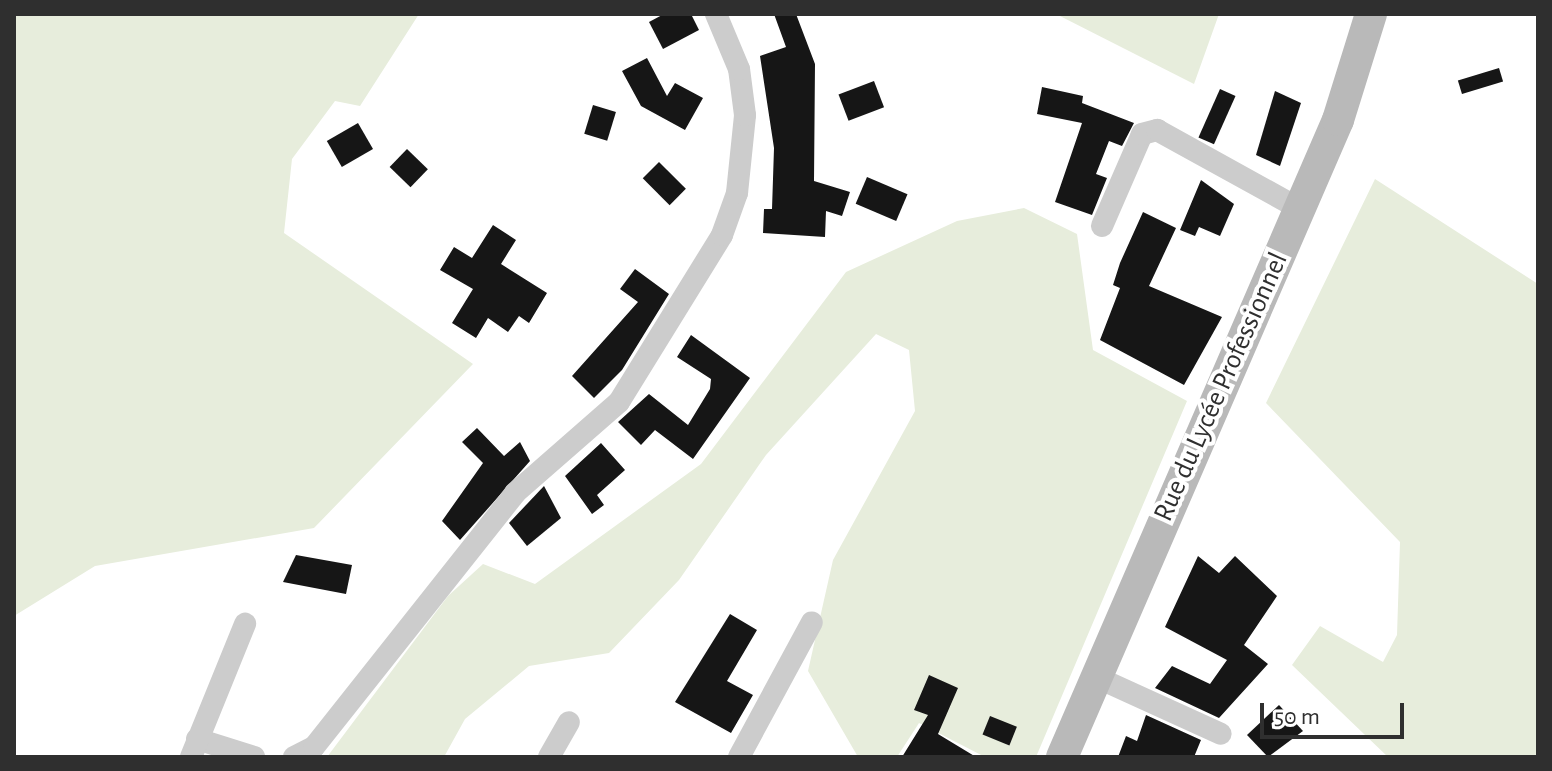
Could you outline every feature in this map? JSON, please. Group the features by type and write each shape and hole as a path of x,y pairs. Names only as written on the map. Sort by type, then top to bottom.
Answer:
{"main road":[{"name":"Rue du Lycée Professionnel","path":"1062,757 1300,209 1371,14"}],"street":[{"path":"294,757 314,747 515,493 619,402 722,235 737,193 745,115 739,69 716,14"},
{"path":"1102,226 1148,131 1300,209"},
{"path":"739,757 812,622"},
{"path":"245,624 194,748 254,757"},
{"path":"1096,677 1221,734"},
{"path":"549,757 569,722"}],"green space":[{"path":"14,14 419,14 360,106 335,101 292,159 284,233 473,364 314,528 95,566 14,616"},
{"path":"1056,14 1219,14 1194,84"},
{"path":"1375,179 1538,284 1538,757 1388,757 1292,665 1320,626 1383,662 1397,635 1400,542 1266,403"},
{"path":"1024,208 1077,234 1093,350 1187,401 1036,757 985,757 919,723 897,757 858,757 808,671 833,560 915,411 909,350 876,334 766,455 679,580 609,653 529,666 465,719 444,757 327,757 448,596 483,564 535,584 701,464 846,272 957,221"}],"building":[{"path":"664,14 691,14 699,30 663,49 649,22"},
{"path":"774,14 796,14 815,64 814,181 850,192 842,216 826,211 825,237 763,233 764,209 772,209 774,148 760,56 786,47"},
{"path":"647,58 667,96 675,83 703,98 685,130 641,106 622,71"},
{"path":"1499,68 1503,81 1462,94 1458,81"},
{"path":"874,81 884,107 849,121 839,95"},
{"path":"1042,87 1083,96 1082,103 1134,123 1122,146 1109,141 1096,174 1107,178 1092,215 1055,202 1082,123 1037,114"},
{"path":"1220,89 1236,96 1214,144 1198,137"},
{"path":"1275,91 1301,103 1280,166 1256,155"},
{"path":"593,105 616,112 607,141 584,134"},
{"path":"358,123 373,149 342,167 327,141"},
{"path":"407,149 428,169 410,187 390,167"},
{"path":"659,162 686,189 670,205 643,178"},
{"path":"867,177 908,194 896,221 856,204"},
{"path":"1201,180 1234,204 1220,236 1199,227 1195,236 1180,230"},
{"path":"1143,212 1176,228 1149,286 1222,317 1184,385 1100,340 1120,288 1113,285 1120,263"},
{"path":"493,225 516,240 501,264 547,293 529,323 519,316 508,332 488,318 476,338 452,323 473,289 440,270 454,247 472,258"},
{"path":"635,269 669,294 622,370 594,398 572,376 638,302 620,289"},
{"path":"691,335 750,378 693,459 655,430 641,445 618,422 649,394 688,425 710,389 711,379 677,357"},
{"path":"477,428 504,456 520,442 530,461 460,540 442,521 483,463 462,442"},
{"path":"601,443 625,470 597,495 604,505 592,514 565,476"},
{"path":"544,486 561,518 527,546 509,523"},
{"path":"296,555 352,565 346,594 283,582"},
{"path":"1198,556 1219,573 1235,556 1277,596 1244,645 1268,664 1219,718 1155,688 1172,666 1210,684 1227,660 1165,627"},
{"path":"730,614 757,630 727,681 753,695 731,733 675,702"},
{"path":"929,675 958,688 938,734 976,757 902,757 928,715 914,710"},
{"path":"1279,705 1303,731 1268,757 1247,735"},
{"path":"1146,715 1201,740 1194,757 1118,757 1126,736 1137,741"},
{"path":"990,716 1017,727 1009,745 983,735"}]}
